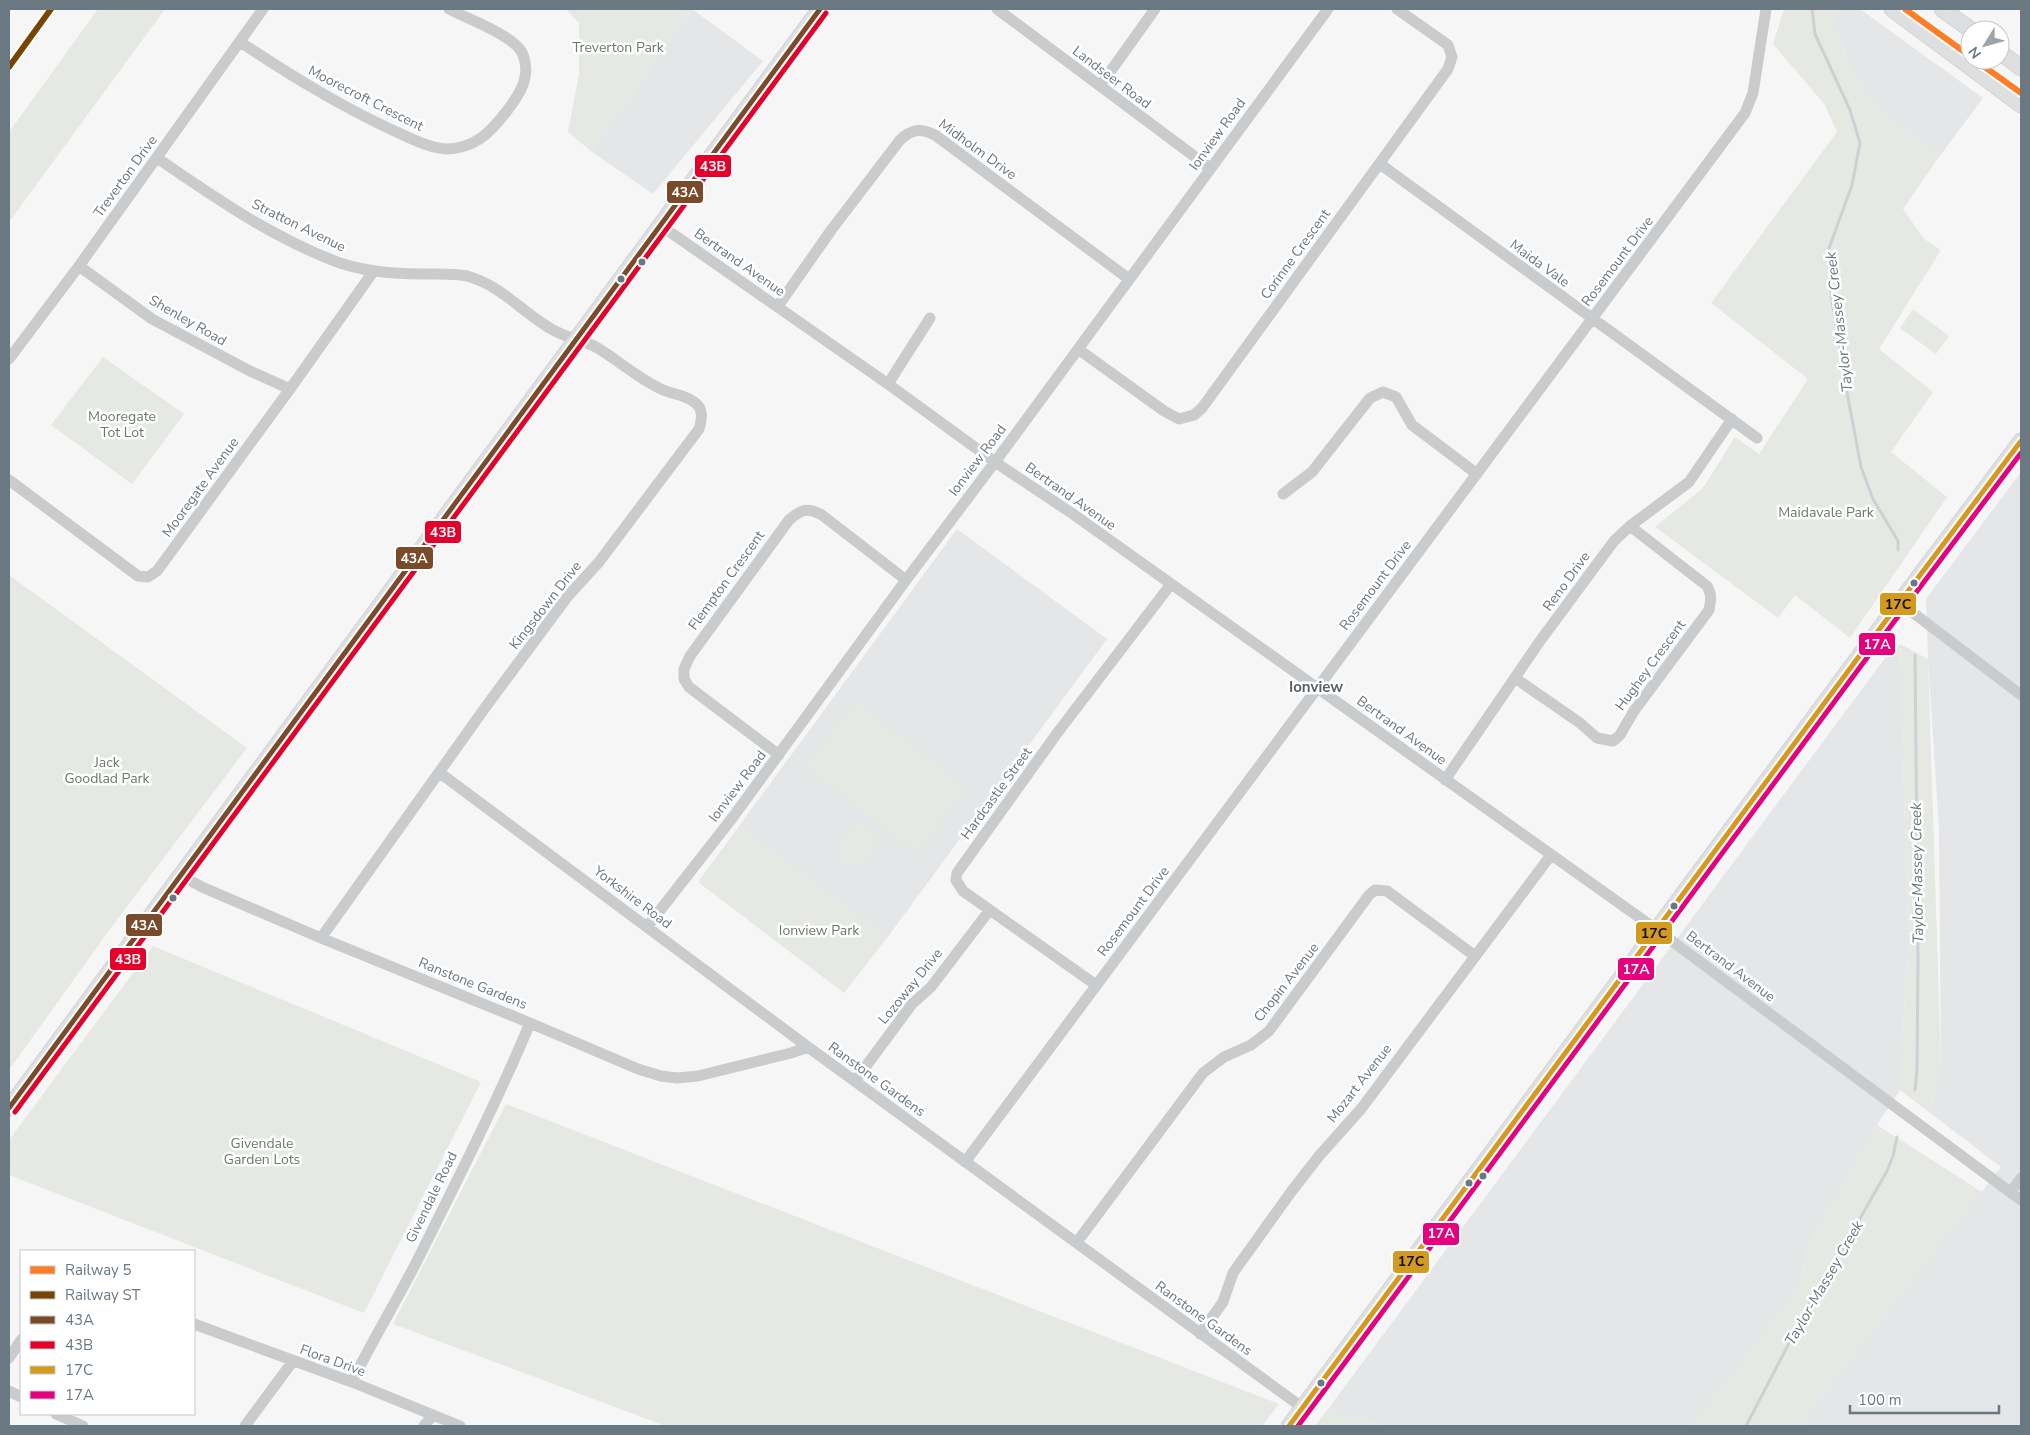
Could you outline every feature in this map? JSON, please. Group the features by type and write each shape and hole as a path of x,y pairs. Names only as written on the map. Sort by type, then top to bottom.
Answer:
{"main road":[{"path":"9,1108 820,9"},
{"path":"1892,9 2021,105"},
{"path":"1942,9 1960,22"},
{"path":"2010,60 2021,68"},
{"path":"1289,1426 1899,602 2021,441"}],"street":[{"name":"Treverton Drive","path":"9,359 157,158 263,9"},
{"name":"Moorecroft Crescent","path":"240,42 300,82 361,115 426,145 456,148 480,139 489,131 520,90 525,77 521,51 511,40 449,9"},
{"name":"Landseer Road","path":"997,9 1210,168"},
{"path":"1100,86 1155,9"},
{"name":"Ionview Road","path":"647,927 779,755 1328,9"},
{"name":"Corinne Crescent","path":"1078,349 1164,411 1180,419 1194,415 1210,396 1443,78 1452,57 1448,45 1397,9"},
{"name":"Rosemount Drive","path":"965,1162 1745,113 1753,93 1766,9"},
{"name":"Midholm Drive","path":"778,306 832,229 900,140 910,132 918,130 924,130 935,135 1129,279"},
{"name":"Stratton Avenue","path":"157,158 214,197 267,228 340,263 373,272 449,274 468,277 499,290 552,329 575,340"},
{"name":"Maida Vale","path":"1380,164 1757,438"},
{"name":"Bertrand Avenue","path":"660,225 778,306 995,462 1073,514 1657,930 2021,1200"},
{"name":"Shenley Road","path":"78,266 152,318 250,371 290,389"},
{"name":"Mooregate Avenue","path":"9,480 134,574 148,577 157,571 373,272"},
{"path":"888,384 930,318"},
{"name":"Kingsdown Drive","path":"321,938 487,705 563,603 599,562 699,429 702,420 701,410 696,402 679,394 662,390 640,378 596,348 575,340"},
{"path":"1283,494 1312,472 1370,398 1383,392 1396,397 1412,425 1477,474"},
{"name":"Reno Drive","path":"1445,780 1515,678 1614,541 1630,526 1689,482 1732,419"},
{"name":"Flempton Crescent","path":"779,755 689,687 684,679 684,669 690,656 730,600 789,520 799,511 804,510 813,510 822,515 906,580"},
{"name":"Hughey Crescent","path":"1515,678 1580,723 1596,738 1613,741 1620,735 1634,711 1708,610 1711,599 1707,586 1630,526"},
{"name":"Hardcastle Street","path":"1096,985 989,911 958,886 956,880 957,872 1058,732 1171,584"},
{"path":"1899,602 2021,695"},
{"name":"Yorkshire Road","path":"440,773 808,1047"},
{"name":"Mozart Avenue","path":"1200,1334 1223,1302 1232,1273 1274,1215 1319,1156 1361,1109 1551,855"},
{"name":"Ranstone Gardens","path":"180,875 202,887 321,938 638,1069 661,1076 677,1078 698,1076 792,1053 808,1047 1303,1408"},
{"name":"Chopin Avenue","path":"1076,1242 1203,1073 1224,1056 1251,1044 1269,1031 1369,895 1375,890 1387,891 1475,956"},
{"name":"Lozoway Drive","path":"855,1081 912,1004 931,987 989,911"},
{"name":"Givendale Road","path":"352,1382 416,1261 486,1120 530,1023"},
{"path":"2011,1192 2021,1178"},
{"name":"Flora Drive","path":"195,1324 352,1382 460,1426"},
{"path":"9,1358 20,1342"},
{"path":"245,1426 293,1361"},
{"path":"58,1415 83,1426"},
{"path":"424,1426 432,1416"}],"shaded area":[{"path":"692,9 763,61 653,194 592,152"},
{"path":"1840,9 1860,9 1983,98 1939,157 1879,107 1853,74 1834,23"},
{"path":"2021,472 2021,1426 1803,1426 1805,1419 2001,1167 1930,1113 1941,1065 1939,829 1926,599"},
{"path":"957,529 1107,639 887,938 739,826"},
{"path":"1900,644 1908,935 1900,1090 1877,1125 1806,1250 1801,1285 1692,1426 1386,1426 1328,1409 1888,654"}],"green space":[{"path":"98,9 165,9 9,222 9,132"},
{"name":"Treverton Park","path":"566,9 692,9 592,152 568,132 579,74 579,23"},
{"name":"Maidavale Park","path":"1784,9 1840,9 1834,23 1853,74 1879,107 1939,157 1903,209 1924,239 1941,250 1879,349 1933,392 1891,452 1947,497 1850,638 1795,595 1778,618 1655,527 1703,488 1735,437 1759,454 1808,379 1711,303 1837,132 1825,105 1773,44"},
{"path":"1913,309 1949,336 1936,354 1900,328"},
{"name":"Mooregate Tot Lot","path":"103,357 184,414 132,484 51,425"},
{"name":"Jack Goodlad Park","path":"9,575 247,748 110,929 9,1070"},
{"path":"1900,644 1928,659 1941,1065 1930,1113 1900,1090 1908,935"},
{"path":"856,701 968,788 917,854 804,767"},
{"path":"863,822 873,829 876,837 875,840 880,844 871,853 868,860 863,861 861,865 849,865 838,861 839,842 851,829"},
{"name":"Ionview Park","path":"739,826 887,938 844,993 698,882"},
{"name":"Givendale Garden Lots","path":"153,946 481,1082 364,1313 9,1175 9,1140"},
{"path":"506,1104 1279,1404 1262,1426 666,1426 393,1324"},
{"path":"1877,1125 1982,1192 1805,1419 1803,1426 1692,1426 1801,1285 1806,1250"},
{"path":"1328,1409 1386,1426 1315,1426"}],"waterway":[{"name":"Taylor-Massey Creek","path":"1812,9 1815,34 1850,110 1860,143 1852,185 1828,251 1832,302 1861,467 1873,499 1898,541 1898,550"},
{"name":"Taylor-Massey Creek","path":"1915,655 1918,959 1917,1069 1915,1090"},
{"name":"Taylor-Massey Creek","path":"1746,1426 1813,1297 1821,1291 1846,1246 1850,1233 1887,1171 1893,1156 1897,1137"}],"rail line":[{"name":"ST","path":"9,67 51,9"},
{"name":"5","path":"1905,9 1960,49"},
{"name":"5","path":"1989,70 2021,93"}],"transit line":[{"name":"43A","path":"9,1108 820,9"},
{"name":"43B","path":"15,1112 826,13"},
{"name":"17C","path":"1289,1426 1863,651 2021,441"},
{"name":"17A","path":"1298,1426 1869,655 2021,453"}],"district":[{"name":"Ionview","path":"1316,687"}]}
